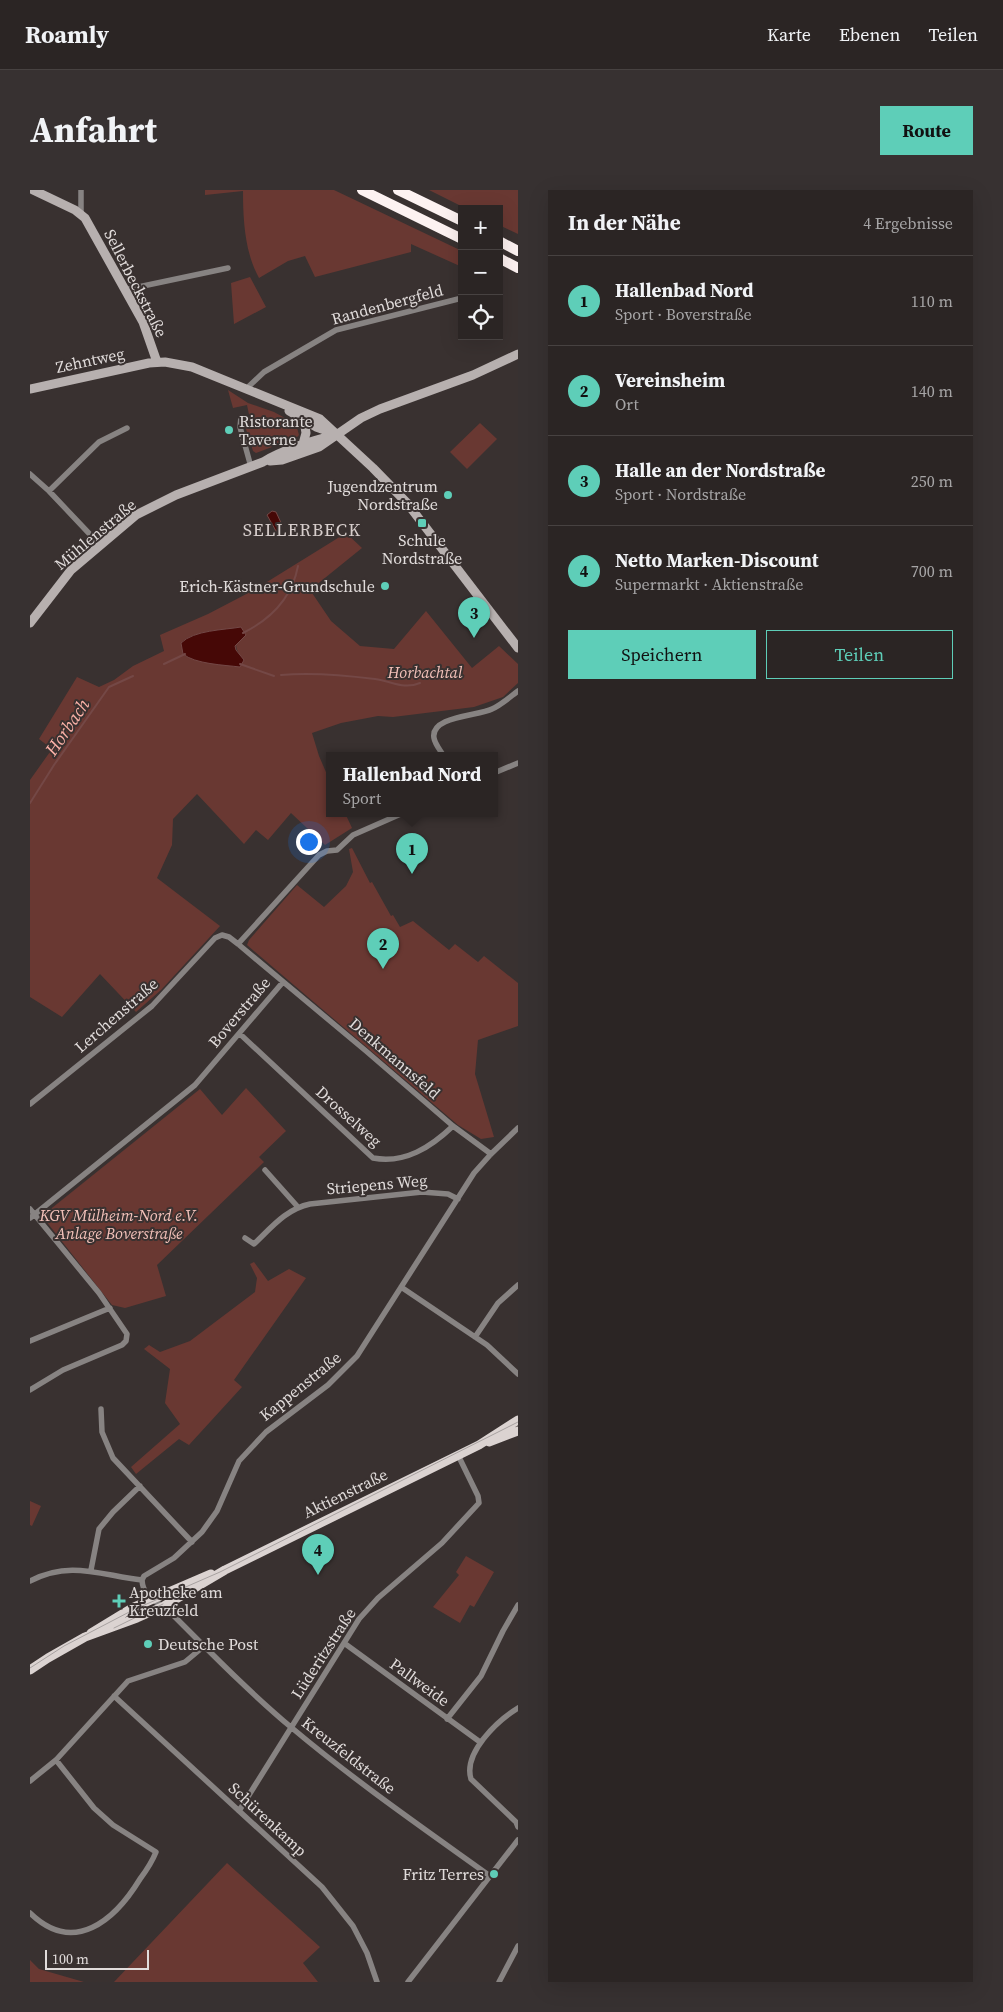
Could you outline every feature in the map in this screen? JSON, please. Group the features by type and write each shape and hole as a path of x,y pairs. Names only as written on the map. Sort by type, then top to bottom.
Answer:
{"highway":[{"path":"362,190 458,237"},
{"path":"398,190 458,219"},
{"path":"503,243 518,251"},
{"path":"503,260 518,268"}],"main road":[{"name":"Aktienstraße","path":"479,1445 518,1420"},
{"name":"Aktienstraße","path":"85,1638 102,1624 158,1603 458,1455 518,1430"},
{"name":"Aktienstraße","path":"30,1670 59,1651 85,1638 138,1618 158,1603 213,1573 226,1570"}],"street":[{"path":"33,190 81,214 82,190"},
{"name":"Sellerbeckstraße","path":"81,214 88,222 143,322 157,362 192,367 320,418 336,434"},
{"path":"124,290 228,268"},
{"name":"Randenbergfeld","path":"246,389 264,372 336,330 458,299"},
{"name":"Mühlenstraße","path":"263,462 282,460 318,447 362,418 380,409 456,382 518,354"},
{"name":"Zehntweg","path":"30,389 157,362"},
{"name":"Sellerbeckstraße","path":"272,400 316,427 336,434"},
{"path":"241,416 240,427 251,467"},
{"path":"303,444 306,433 304,420"},
{"path":"49,491 99,442 127,428"},
{"path":"336,434 407,503 518,648"},
{"name":"Mühlenstraße","path":"30,623 71,570 136,515 164,500 251,467 274,455 336,434"},
{"path":"30,474 49,491 100,545"},
{"path":"441,752 434,740 433,733 441,723 492,710 518,691"},
{"path":"498,771 518,763"},
{"path":"238,944 319,855 327,851 337,850 353,835 394,817"},
{"name":"Lerchenstraße","path":"30,1104 152,1006 215,938 222,935 229,937 238,944"},
{"name":"Boverstraße","path":"32,1216 195,1085 283,982 238,944"},
{"name":"Denkmannsfeld","path":"283,982 366,1050 453,1126 491,1154"},
{"name":"Drosselweg","path":"240,1034 373,1158 400,1158 415,1154 435,1143 453,1126"},
{"name":"Kappenstraße","path":"142,1580 144,1576 174,1558 192,1542 215,1514 240,1461 270,1428 328,1385 362,1349 474,1173 518,1128"},
{"path":"265,1170 298,1206"},
{"name":"Striepens Weg","path":"246,1238 254,1244 298,1206 326,1201 422,1192 448,1194 458,1199"},
{"path":"30,1209 32,1216 110,1308 126,1332 127,1337 122,1345 62,1371 30,1390"},
{"path":"475,1337 498,1303 518,1286"},
{"path":"401,1287 496,1352 518,1374"},
{"path":"30,1340 110,1308"},
{"path":"101,1409 100,1424 113,1458 192,1542"},
{"name":"Lüderitzstraße","path":"239,1811 351,1631 368,1608 442,1543 480,1501 458,1455"},
{"path":"91,1570 99,1529 113,1512 140,1486"},
{"path":"30,1581 43,1575 63,1570 91,1570 118,1578 142,1580"},
{"name":"Kreuzfeldstraße","path":"142,1580 146,1593 291,1727 361,1783 490,1876"},
{"path":"447,1719 481,1676 502,1631 518,1605"},
{"name":"Pallweide","path":"344,1643 480,1742"},
{"path":"30,1782 56,1760 131,1679 185,1662 204,1647"},
{"name":"Schürenkamp","path":"114,1696 322,1887 338,1905 361,1941 377,1982"},
{"path":"518,1708 509,1714 480,1742 468,1771 471,1779 516,1822 518,1827"},
{"path":"30,1913 38,1920 60,1932 81,1932 95,1927 110,1918 131,1894 156,1852 113,1825 94,1808 56,1760"},
{"path":"408,1982 518,1840"},
{"path":"499,1982 518,1946"}],"green space":[{"path":"205,190 334,190 458,249 458,265 411,244 411,252 315,277 305,256 288,261 259,278 248,247 244,225 243,191 205,195"},
{"path":"429,190 518,190 518,234 503,227 503,205 459,205"},
{"path":"250,277 266,307 234,324 231,283"},
{"path":"228,390 248,403 274,412 296,424 299,435 296,438 256,453 253,451 245,426 251,424 247,405 233,408"},
{"path":"480,423 497,439 467,469 450,452"},
{"name":"Horbachtal","path":"346,533 362,548 310,590 331,621 360,646 394,649 426,611 472,668 499,646 518,664 518,683 503,697 474,707 393,717 378,716 341,723 312,733 326,772 326,817 347,817 352,828 325,845 291,813 268,840 256,830 244,844 197,794 173,819 172,845 157,878 220,926 161,990 136,1012 100,974 62,1017 30,997 30,780 52,749 39,739 77,677 99,687 114,680 133,666 164,651 160,635 208,614 254,590","holes":["241,627 236,648 244,660 195,659 187,657 183,654 181,643 193,635"]},
{"path":"352,848 370,883 372,882 391,916 393,915 400,927 413,921 449,950 455,944 478,962 484,956 518,983 518,1026 478,1040 475,1074 494,1137 481,1139 458,1125 247,945 249,940 297,885 324,907 346,886 353,872 349,849"},
{"name":"KGV Mülheim-Nord e.V. Anlage Boverstraße","path":"246,1088 286,1131 259,1157 264,1162 157,1265 166,1296 125,1308 112,1305 42,1216 200,1089 222,1115"},
{"path":"254,1262 268,1281 289,1269 306,1278 234,1380 242,1387 189,1445 179,1439 136,1474 131,1467 180,1424 165,1403 170,1369 144,1349 149,1345 160,1352 190,1341 255,1292 257,1278 250,1264"},
{"path":"30,1501 41,1506 32,1526 30,1525"},
{"path":"466,1556 494,1572 474,1607 470,1605 460,1623 433,1607 459,1575 456,1572"},
{"path":"227,1863 320,1947 303,1963 318,1982 114,1982"},
{"path":"30,1960 39,1969 84,1982 30,1982"}],"shaded area":[{"path":"272,511 276,512 282,525 281,531 276,531 267,515"},
{"path":"241,627 246,635 235,646 244,660 240,667 202,662 183,654 181,643 193,635"}],"waterway":[{"name":"Horbach","path":"243,633 263,621 279,606 291,588 298,566"},
{"name":"Horbach","path":"164,664 185,654"},
{"name":"Horbach","path":"240,664 274,676"},
{"name":"Horbach","path":"424,679 431,674 444,673"},
{"name":"Horbach","path":"281,675 328,674 375,679 408,686 420,683"},
{"name":"Horbach","path":"30,803 54,765 109,687 133,676"}],"tram line":[{"path":"30,1668 64,1646 133,1610 220,1572 518,1422"},
{"path":"114,1628 163,1604"}],"place":[{"name":"Ristorante Taverne","path":"229,430"},
{"name":"Jugendzentrum Nordstraße","path":"448,495"},
{"name":"Schule Nordstraße","path":"422,523"},
{"name":"Erich-Kästner-Grundschule","path":"385,586"},
{"name":"Halle an der Nordstraße","path":"474,638"},
{"name":"Hallenbad Nord","path":"412,874"},
{"name":"Vereinsheim","path":"383,969"},
{"name":"Netto Marken-Discount","path":"318,1575"},
{"name":"Apotheke am Kreuzfeld","path":"119,1601"},
{"name":"Deutsche Post","path":"148,1644"},
{"name":"Fritz Terres","path":"494,1874"}],"district":[{"name":"SELLERBECK","path":"302,529"}]}
